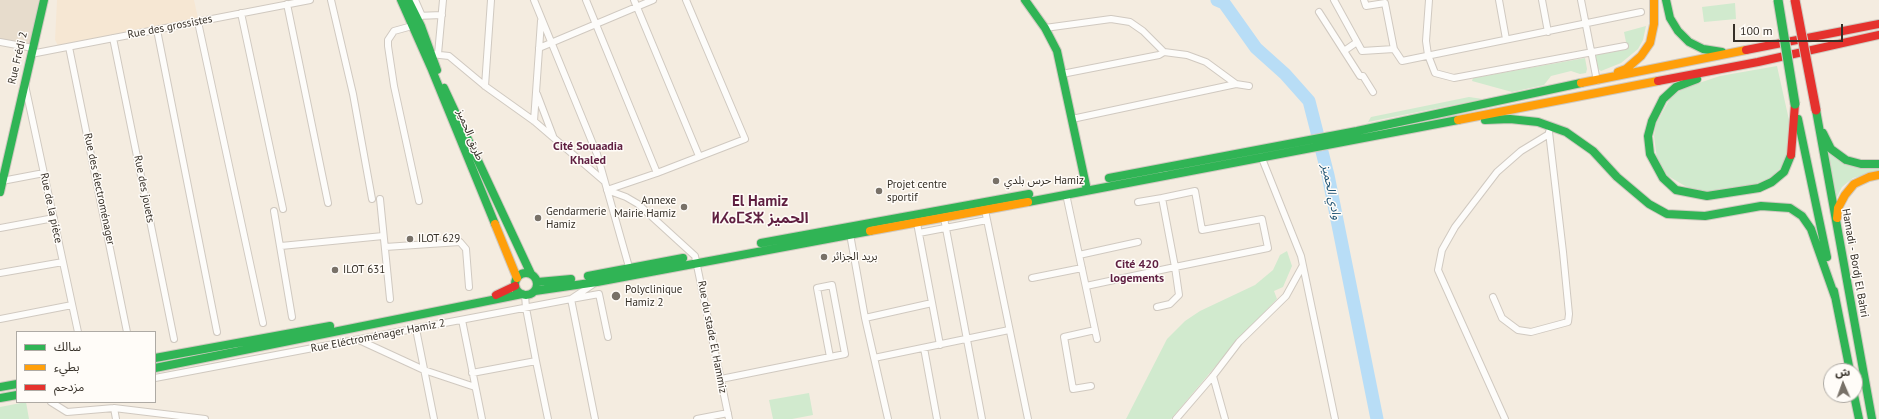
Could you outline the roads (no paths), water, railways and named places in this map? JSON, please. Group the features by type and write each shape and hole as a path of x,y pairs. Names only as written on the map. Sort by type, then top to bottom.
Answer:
{"main road":[{"name":"Rue Frédi 2","path":"0,192 44,0"},
{"name":"طريق الحميز","path":"400,0 516,280 524,295"},
{"name":"طريق الحميز","path":"408,0 419,16 435,54 444,88 529,270 538,282"},
{"path":"1025,0 1045,28 1057,51 1086,186"},
{"path":"1597,81 1626,69 1641,56 1650,43 1654,24 1654,0"},
{"path":"1666,0 1670,18 1678,31 1689,42 1703,49 1717,52 1758,48"},
{"path":"1778,0 1795,104 1848,363"},
{"path":"1795,0 1816,110 1823,134 1832,148 1846,160 1861,164 1879,164"},
{"path":"1820,36 1879,21"},
{"path":"156,368 495,301 524,295 535,291 597,282 696,259 1362,134 1597,81 1879,24"},
{"path":"1362,134 1444,122 1758,62 1879,35"},
{"path":"1827,46 1879,39"},
{"path":"1758,62 1698,79 1676,87 1662,99 1652,121 1648,136 1650,154 1663,178 1676,190 1707,196 1759,188 1772,182 1784,172 1791,158 1795,104"},
{"name":"Hamadi - Bordj El Bahri","path":"1816,110 1872,419"},
{"path":"1444,122 1510,119 1538,122 1549,130 1566,132 1593,151 1631,190 1649,204 1667,214 1705,216 1762,206 1790,208 1802,216 1811,229 1835,297"},
{"path":"1839,240 1837,215 1838,208 1845,195 1854,184 1869,177 1879,175"},
{"path":"849,230 917,223 944,218 1066,194 1086,186"},
{"path":"535,291 538,282 582,277 629,267 696,259"},
{"path":"156,358 501,293 529,270 550,281"},
{"path":"0,387 16,384"},
{"path":"0,398 16,395"},
{"path":"1856,403 1859,419"}],"street":[{"name":"Rue des grossistes","path":"32,51 69,47 310,0"},
{"path":"331,0 353,94 372,199"},
{"path":"416,0 419,16 442,15"},
{"path":"443,0 442,15 435,54 449,56 485,86 534,121 604,181"},
{"path":"485,86 491,0"},
{"path":"534,0 595,148 629,267"},
{"path":"586,0 657,173"},
{"path":"634,0 699,156"},
{"path":"539,48 653,0"},
{"path":"607,190 657,173 745,139 686,0"},
{"path":"1334,0 1362,51 1394,49"},
{"path":"1364,0 1366,6 1387,1 1394,49 1402,61 1641,12"},
{"path":"1429,0 1426,40 1428,55 1435,73 1454,78 1625,46"},
{"path":"1499,0 1506,39"},
{"path":"1542,0 1548,32"},
{"path":"1581,0 1597,81"},
{"path":"286,4 328,203"},
{"path":"1319,12 1360,76 1363,76 1373,92"},
{"path":"241,13 283,209"},
{"path":"534,121 541,19"},
{"path":"1045,28 1111,19 1130,22 1143,31 1164,52"},
{"path":"198,22 263,323"},
{"path":"412,26 394,31 388,40 388,46 394,86 419,201"},
{"path":"157,30 217,332"},
{"name":"Rue des jouets","path":"113,38 174,339"},
{"path":"0,42 32,51"},
{"path":"1344,51 1357,42"},
{"name":"Rue des électroménager","path":"69,47 126,331"},
{"path":"1062,74 1158,55 1164,52 1187,55 1206,62 1236,84"},
{"name":"Rue de la pièce","path":"25,83 78,331"},
{"path":"1072,119 1236,84 1249,86"},
{"path":"536,92 554,138"},
{"path":"1493,297 1502,318 1518,330 1531,332 1568,322 1569,314 1563,252 1549,130"},
{"path":"1505,419 1438,270 1442,250 1455,227 1497,172 1521,151 1549,130"},
{"path":"1260,153 1301,256 1302,267 1334,419"},
{"path":"2,181 44,173"},
{"path":"607,190 626,197 638,204 696,259"},
{"path":"1086,286 1268,248 1262,219 1202,230 1195,191 1138,202"},
{"path":"1066,194 1097,339"},
{"path":"1157,307 1170,304 1179,295 1162,198"},
{"path":"380,199 390,299"},
{"path":"985,210 1028,419"},
{"path":"274,211 292,317"},
{"path":"0,228 54,218"},
{"path":"944,218 982,419"},
{"path":"919,233 987,220"},
{"path":"917,223 940,345"},
{"path":"849,230 865,318 888,419"},
{"path":"281,246 383,236"},
{"path":"385,247 460,242 466,249 469,287"},
{"path":"1079,255 1138,242"},
{"name":"Rue du stade El Hammiz","path":"696,259 728,416"},
{"path":"0,273 63,262"},
{"path":"1179,418 1214,376 1239,342 1286,296 1302,267"},
{"path":"1032,278 1082,268"},
{"name":"Rue Eléctroménager Hamiz 2","path":"156,378 571,299 597,282"},
{"path":"721,379 845,354 832,285 817,288 830,357"},
{"path":"595,419 571,299 599,294 608,338"},
{"path":"524,295 548,419"},
{"path":"865,318 932,303"},
{"path":"0,319 72,305"},
{"path":"462,320 482,419"},
{"path":"416,329 434,419"},
{"path":"874,358 1009,330"},
{"path":"1091,386 1073,389 1064,337 1095,330"},
{"path":"359,340 424,370 475,387"},
{"path":"924,348 937,419"},
{"path":"472,373 536,361"},
{"path":"1214,376 1224,419"},
{"path":"52,403 66,412 114,408 205,419"},
{"path":"114,408 116,419"},
{"path":"66,412 68,419"},
{"path":"143,412 145,419"},
{"path":"697,419 728,416"}],"waterway":[{"name":"وادي الحميز","path":"1217,0 1224,3 1256,48 1285,74 1309,101 1328,175 1377,419"}],"place":[{"name":"حرس بلدي Hamiz","path":"996,181"},
{"name":"Projet centre sportif","path":"879,191"},
{"name":"Annexe Mairie Hamiz","path":"684,207"},
{"name":"Gendarmerie Hamiz","path":"538,218"},
{"name":"ILOT 629","path":"410,239"},
{"name":"بريد الجزائر","path":"824,257"},
{"name":"ILOT 631","path":"335,270"},
{"name":"Polyclinique Hamiz 2","path":"616,296"}],"district":[{"name":"Cité Souaadia Khaled","path":"588,154"},
{"name":"El Hamiz ⵍⵃⴰⵎⵉⵣ الحميز","path":"760,210"},
{"name":"Cité 420 logements","path":"1137,272"}]}
